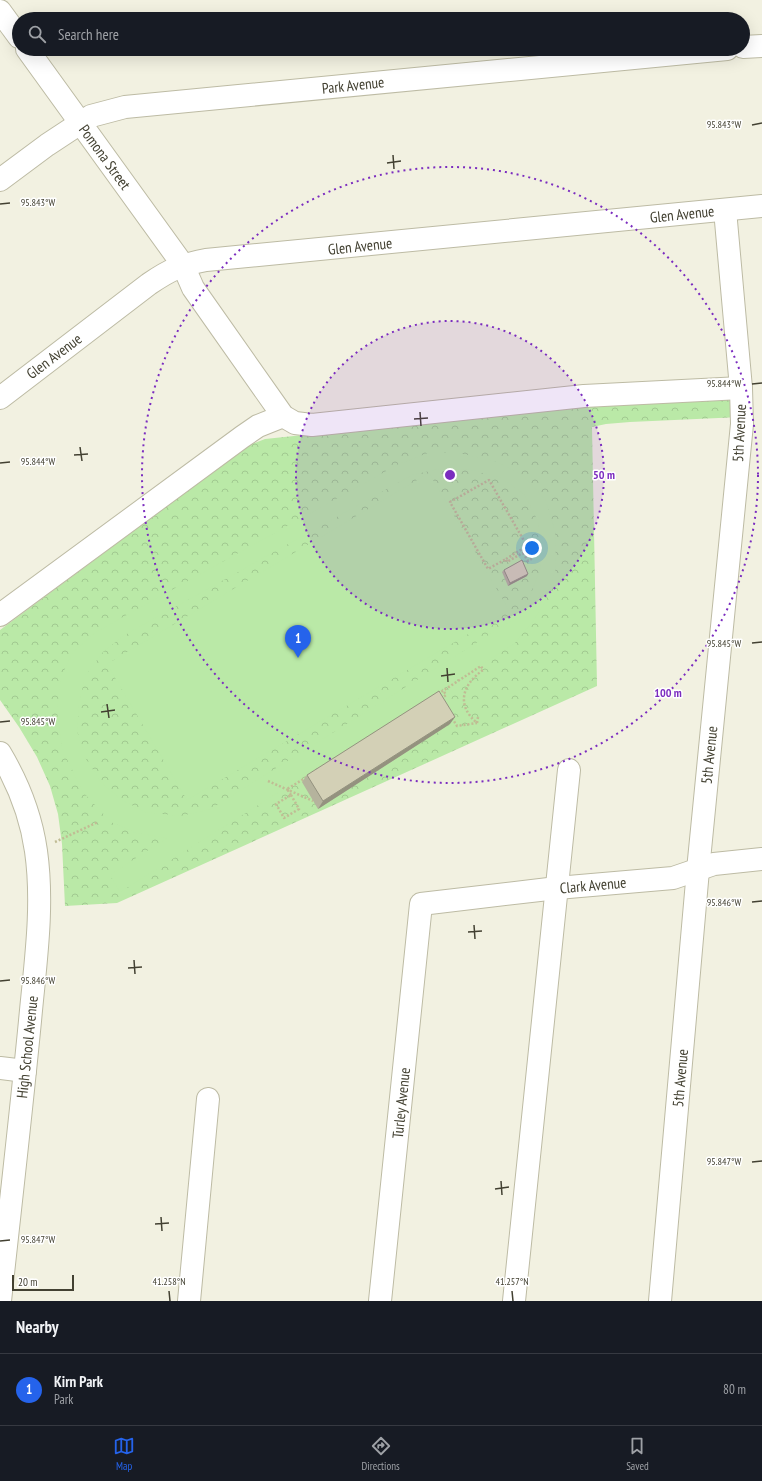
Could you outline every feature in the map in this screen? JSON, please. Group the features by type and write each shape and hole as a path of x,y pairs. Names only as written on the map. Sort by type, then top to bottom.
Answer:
{"street":[{"path":"0,11 12,27"},
{"path":"750,47 762,46"},
{"name":"Pomona Street","path":"32,56 183,265 193,288 283,416"},
{"name":"Park Avenue","path":"0,180 47,145 91,116 126,107 654,56"},
{"name":"Glen Avenue","path":"0,398 165,273 183,265 214,260 762,206"},
{"name":"5th Avenue","path":"660,1301 698,870 742,424 741,388 724,210"},
{"path":"0,615 242,437 258,426 283,416 295,423 312,425 584,396 741,388"},
{"name":"High School Avenue","path":"0,752 14,777 25,805 36,850 40,896 25,1071 0,1301"},
{"path":"514,1301 569,770"},
{"name":"Clark Avenue","path":"421,904 557,888 673,878 714,864 762,859"},
{"name":"Turley Avenue","path":"380,1301 421,904"},
{"path":"0,1068 25,1071"},
{"path":"189,1301 208,1099"}],"path":[{"path":"489,480 527,546 506,559 488,569 450,502 489,480"},
{"path":"506,559 507,562 538,544"},
{"path":"524,553 528,561 533,558 529,550"},
{"path":"437,694 481,666 483,670 470,681 464,695 467,711 471,718 477,723"},
{"path":"437,701 446,696 443,690"},
{"path":"450,716 457,726 477,723"},
{"path":"477,723 478,717"},
{"path":"287,790 313,773"},
{"path":"268,781 313,801"},
{"path":"287,790 299,809 284,818 276,804 290,795"},
{"path":"36,850 98,822"}],"green space":[{"path":"701,400 741,400 741,417 630,422 592,427 597,686 117,903 65,906 62,844 58,814 50,786 37,757 19,727 0,700 0,630 249,445 265,439 572,407"},
{"path":"428,453 459,453 498,462 525,477 546,501 555,531 556,568 545,602 534,620 514,644 120,892 110,875 167,838 136,833 111,822 83,792 62,749 57,711 61,677 73,652 96,632 399,464","holes":["468,469 501,478 524,494 537,519 540,533 541,567 529,599 511,621 211,809 181,816 145,812 120,799 101,782 86,759 77,731 79,704 85,676 103,652 123,636 412,475 434,470"]},
{"path":"429,473 509,610 187,800 107,664"}],"building":[{"path":"522,560 528,574 510,583 504,570"},
{"path":"439,691 455,717 323,801 307,775"}],"place":[{"name":"Kirn Park","path":"298,658"}]}
